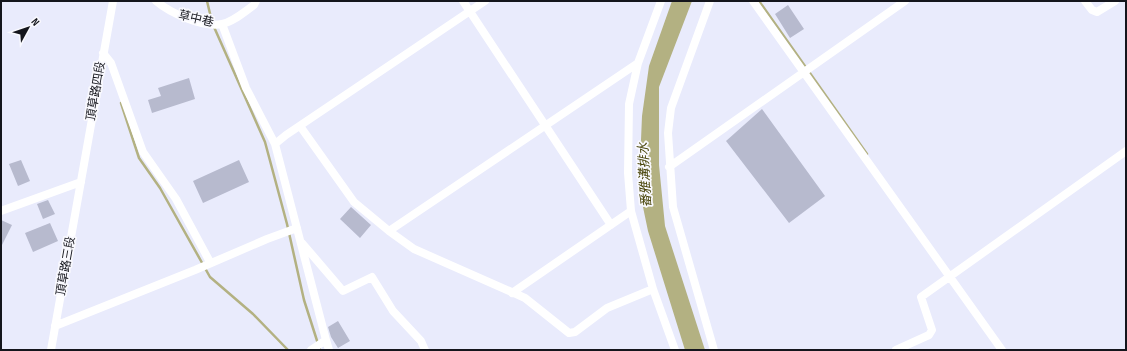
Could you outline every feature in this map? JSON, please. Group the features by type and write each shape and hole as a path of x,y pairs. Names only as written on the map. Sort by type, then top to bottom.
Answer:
{"street":[{"name":"頂草路四段","path":"80,182 113,1"},
{"name":"草中巷","path":"156,1 174,14 206,23 219,24 254,5 256,1"},
{"path":"463,1 611,225"},
{"path":"276,144 300,126 485,1"},
{"path":"661,1 638,63 629,104 628,173 631,211 653,289 675,350"},
{"path":"710,1 671,108 668,133 673,207 714,350"},
{"path":"753,1 1002,350"},
{"path":"670,167 905,1"},
{"path":"1084,1 1092,10 1097,12 1115,1"},
{"path":"219,24 246,88 276,144 292,230 343,292 372,277 393,311 421,341 425,350"},
{"path":"103,53 111,63 143,152 176,199 210,262"},
{"path":"389,231 638,63"},
{"path":"300,126 354,202 389,231 414,249 526,298 569,333 575,332 607,308 653,289"},
{"path":"896,350 929,335 932,330 921,297 1126,152"},
{"path":"1,211 80,182"},
{"name":"頂草路三段","path":"51,350 80,182"},
{"path":"512,293 631,211"},
{"path":"55,326 292,230"},
{"path":"300,240 329,350"},
{"path":"311,350 326,340"}],"water":[{"name":"番雅溝排水","path":"672,1 692,1 659,87 659,165 665,226 705,350 685,350 648,231 639,188 642,116 649,66"}],"building":[{"path":"788,5 804,29 790,38 775,14"},
{"path":"189,78 195,99 152,113 148,100 161,96 158,88"},
{"path":"762,109 825,196 789,223 726,141"},
{"path":"21,160 30,181 18,186 9,164"},
{"path":"239,160 249,182 203,203 193,181"},
{"path":"48,200 55,214 43,219 37,204"},
{"path":"351,207 371,225 360,238 340,219"},
{"path":"1,220 12,225 1,247"},
{"path":"50,223 58,241 33,252 25,233"},
{"path":"338,321 350,341 338,348 331,337 328,327"}],"waterway":[{"path":"207,1 212,22"},
{"path":"759,1 867,154"},
{"path":"214,27 265,142 287,224 304,300 320,350"},
{"path":"121,103 139,158 160,188 210,277 253,314 288,350"}]}
